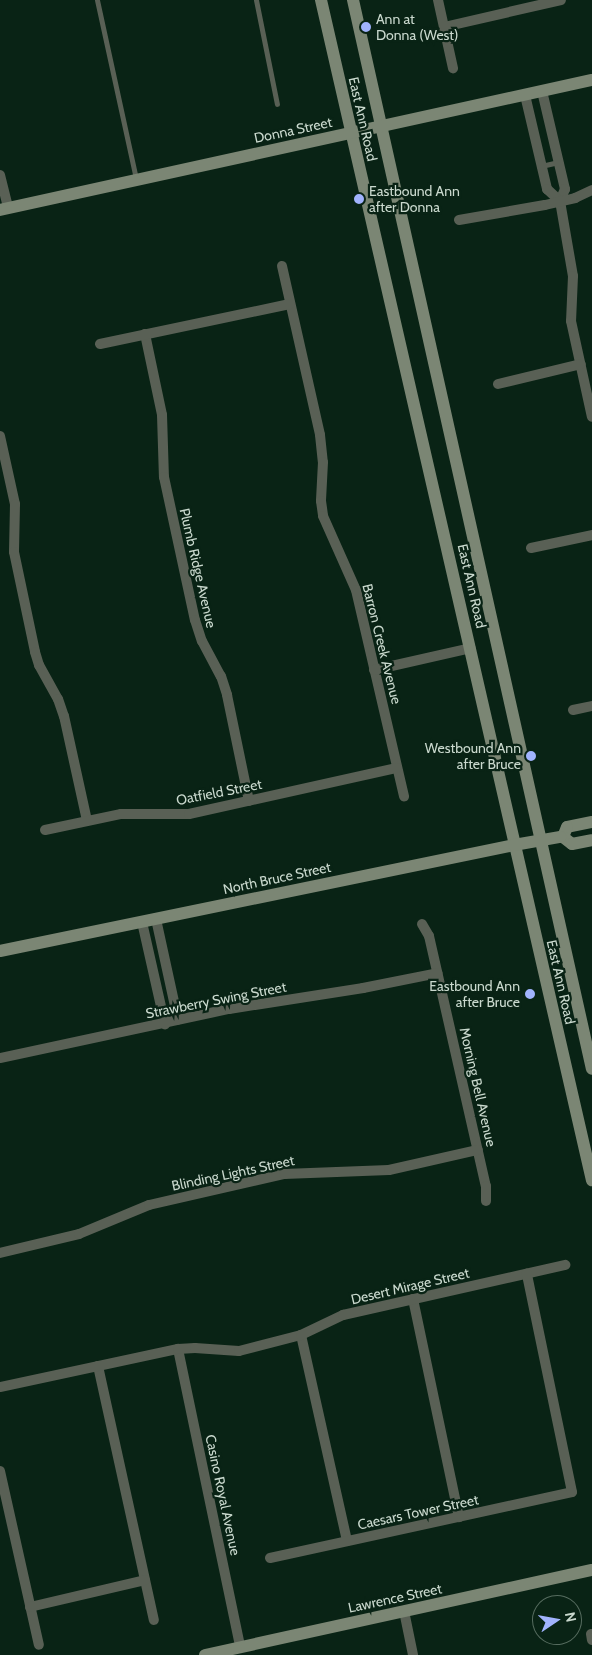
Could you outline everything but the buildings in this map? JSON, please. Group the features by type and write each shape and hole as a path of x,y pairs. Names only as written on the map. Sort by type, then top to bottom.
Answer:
{"main road":[{"name":"East Ann Road","path":"321,0 592,1180"},
{"name":"East Ann Road","path":"353,0 592,1070"},
{"name":"Donna Street","path":"4,209 592,80"},
{"path":"592,822 567,827 563,837 572,844 592,840"},
{"name":"North Bruce Street","path":"0,951 514,845 560,838"},
{"name":"Lawrence Street","path":"205,1655 592,1570"}],"street":[{"path":"438,0 453,68"},
{"path":"444,27 561,0"},
{"path":"542,91 566,189 560,201 573,276 571,321 582,364 592,417"},
{"path":"525,95 547,189 560,201"},
{"path":"0,175 4,209"},
{"path":"459,220 575,198 592,190"},
{"name":"Barron Creek Avenue","path":"282,266 320,435 323,516 356,590 404,797"},
{"path":"100,344 290,304"},
{"name":"Plumb Ridge Avenue","path":"145,334 162,415 164,477 195,620 202,640 221,676 227,695 249,801"},
{"path":"498,384 582,364"},
{"path":"0,436 15,504 14,552 34,643 39,665 58,699 64,716 87,820"},
{"path":"531,548 592,535"},
{"path":"374,670 471,648"},
{"path":"573,710 592,706"},
{"name":"Oatfield Street","path":"45,830 121,814 188,814 396,768"},
{"path":"156,919 178,1020"},
{"path":"142,922 165,1024"},
{"name":"Morning Bell Avenue","path":"422,924 429,936 438,973 486,1186 486,1201"},
{"name":"Strawberry Swing Street","path":"0,1058 178,1020 438,973"},
{"name":"Blinding Lights Street","path":"0,1253 79,1234 150,1205 284,1174 305,1172 341,1174 389,1170 478,1150"},
{"name":"Desert Mirage Street","path":"0,1388 178,1349 195,1348 239,1351 300,1335 344,1315 565,1265"},
{"name":"Caesars Tower Street","path":"270,1558 572,1492 527,1274"},
{"path":"413,1299 459,1517"},
{"path":"300,1335 347,1541"},
{"name":"Casino Royal Avenue","path":"178,1349 240,1647"},
{"path":"98,1366 154,1620"},
{"path":"0,1471 39,1646"},
{"path":"30,1607 145,1580"},
{"path":"404,1612 413,1655"}],"lane":[{"path":"98,0 136,179"},
{"path":"256,0 277,104"},
{"path":"541,166 560,162"},
{"path":"157,986 170,983"}],"place":[{"name":"Ann at Donna (West)","path":"366,27"},
{"name":"Eastbound Ann after Donna","path":"359,199"},
{"name":"Westbound Ann after Bruce","path":"531,756"},
{"name":"Eastbound Ann after Bruce","path":"530,994"}]}
